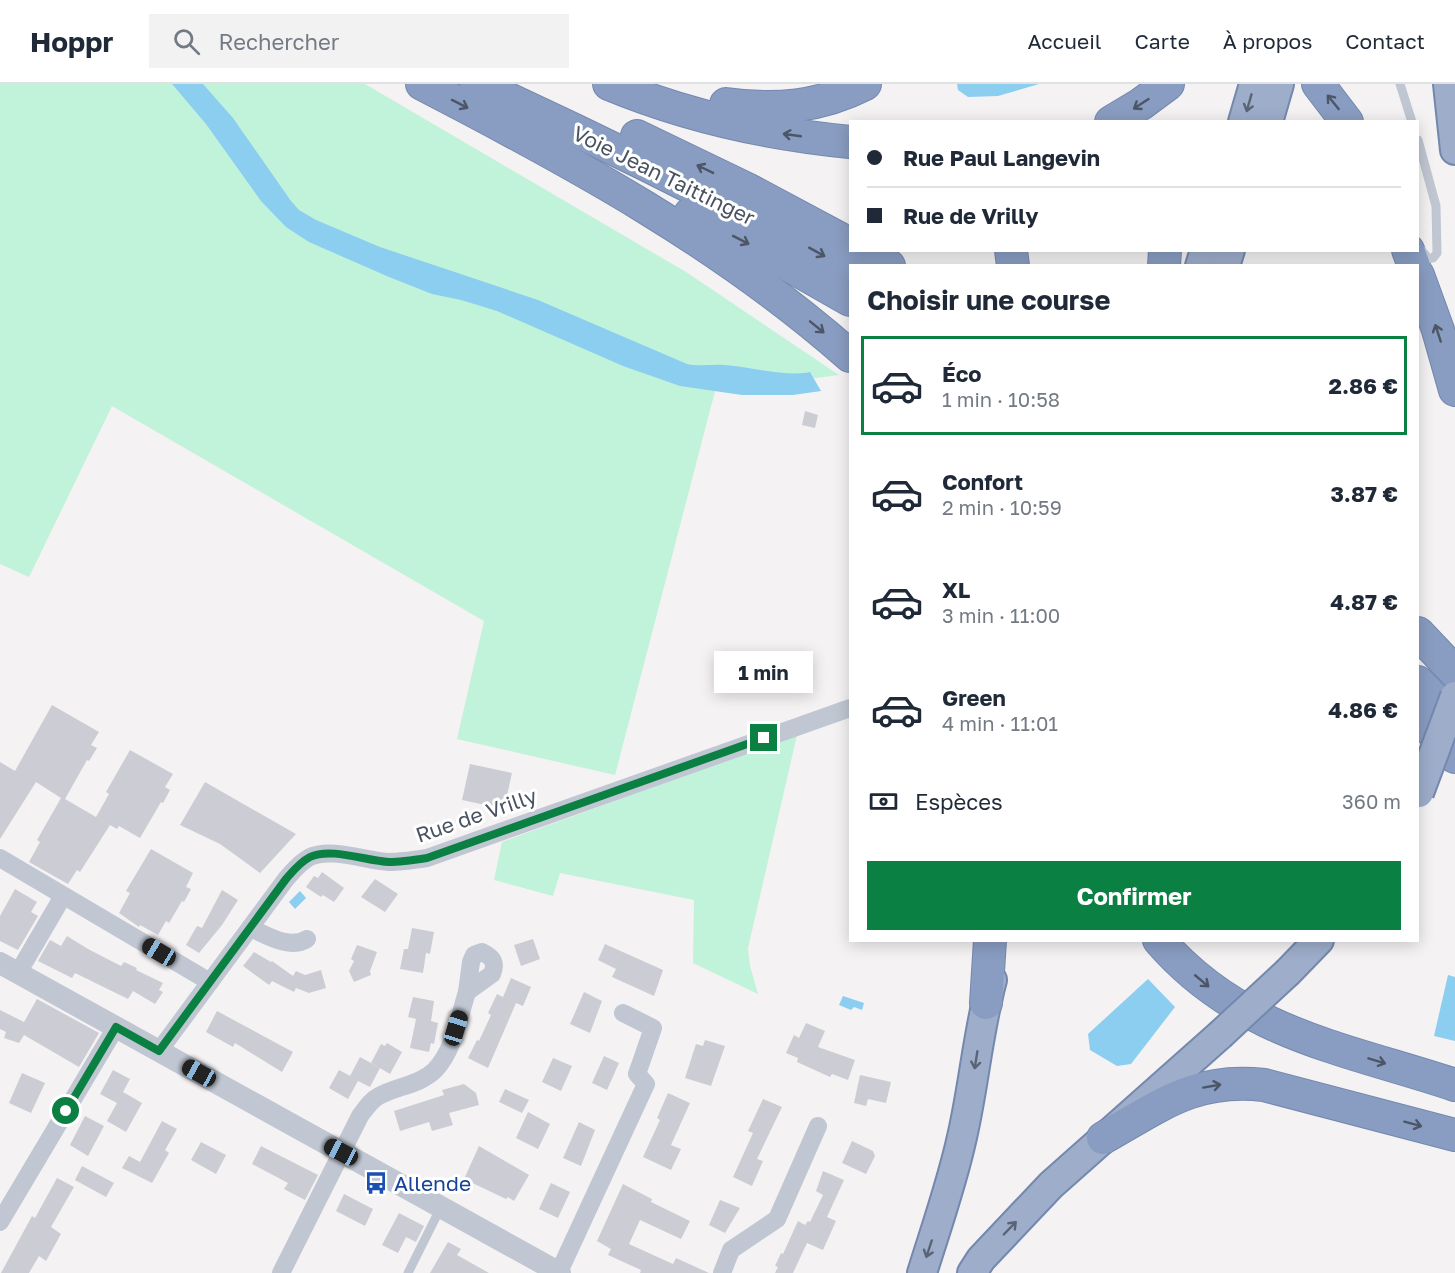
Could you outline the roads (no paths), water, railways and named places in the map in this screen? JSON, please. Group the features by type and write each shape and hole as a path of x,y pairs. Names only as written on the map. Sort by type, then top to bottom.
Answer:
{"highway":[{"path":"422,84 632,198 699,240 775,294 849,355"},
{"name":"Voie Jean Taittinger","path":"476,84 597,140 781,232 849,269"},
{"name":"Voie Jean Taittinger","path":"520,84 644,139 747,189 849,243"},
{"path":"609,84 645,99 690,113 781,133 849,142"},
{"path":"640,84 699,100 767,109 821,102 865,84"},
{"path":"1114,120 1168,84"},
{"path":"1318,84 1345,120"},
{"path":"1448,84 1455,150"},
{"path":"1246,120 1269,97"},
{"path":"499,124 671,204 770,254 849,299"},
{"path":"866,252 886,264"},
{"path":"1419,278 1441,340 1455,390"},
{"path":"1419,634 1455,672"},
{"path":"1419,683 1455,721"},
{"path":"1419,792 1455,696"},
{"path":"1419,717 1455,757"},
{"path":"986,1003 990,942"},
{"path":"922,1273 962,1138 986,1003 1003,942"},
{"path":"1161,942 1216,992 1281,1029 1340,1050 1455,1085"},
{"path":"972,1273 981,1259 1051,1185 1220,1035 1317,942"},
{"path":"1103,1138 1178,1095 1204,1087 1233,1083 1275,1088 1455,1135"}],"street":[{"name":"Rue de Vrilly","path":"159,1051 286,879 310,857 319,854 333,854 389,862 427,858 849,708"},
{"path":"0,858 210,982"},
{"path":"63,896 9,968 560,1273 646,1084 637,1074 653,1028 623,1013"},
{"path":"249,928 286,943 300,943 307,939"},
{"path":"281,1273 360,1116 370,1102 380,1095 406,1086 435,1070 450,1047 467,992"},
{"path":"0,1222 116,1027"},
{"path":"722,1273 731,1250 777,1219 818,1126"}],"lane":[{"path":"1400,84 1411,120"},
{"path":"1419,144 1436,207 1437,253 1429,259 1422,252 1419,243"},
{"path":"408,1273 441,1207"}],"water":[{"path":"172,84 203,84 233,118 291,201 299,210 316,220 380,247 538,300 687,364 725,365 791,373 810,372 821,391 793,395 742,395 680,386 623,366 497,311 432,294 309,242 286,227 261,201 206,124"},
{"path":"957,84 1039,84 998,96 968,97 958,90"},
{"path":"300,891 306,898 295,909 289,902"},
{"path":"1448,975 1455,977 1455,1041 1434,1036"},
{"path":"1148,979 1175,1007 1131,1064 1117,1066 1090,1050 1088,1034"},
{"path":"843,996 864,1003 862,1010 854,1007 851,1010 839,1005"}],"place":[{"name":"Allende","path":"376,1183"}]}
